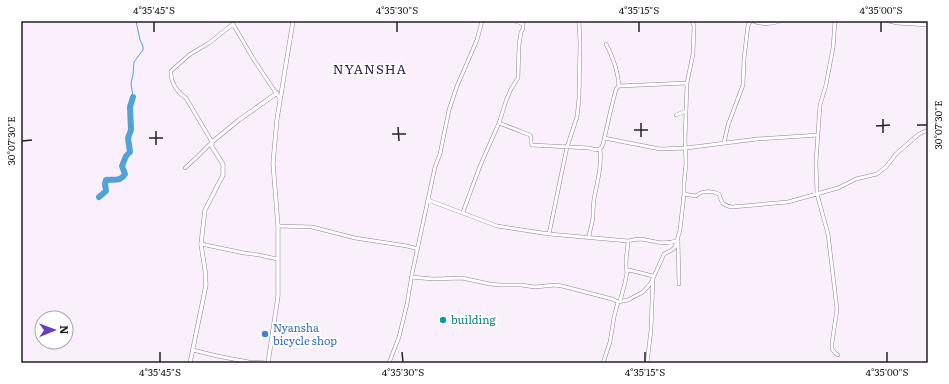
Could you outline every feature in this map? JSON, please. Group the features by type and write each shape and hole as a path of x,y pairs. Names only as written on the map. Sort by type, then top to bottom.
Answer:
{"street":[{"path":"193,350 249,362 268,363 278,296 278,226 273,163 277,119 293,21"},
{"path":"389,363 399,337 407,304 435,167 440,154 449,110 457,86 477,40 482,21"},
{"path":"463,212 480,166 499,123 506,101 518,78 519,45 523,24 515,21"},
{"path":"549,234 567,147 576,117 580,43 579,21"},
{"path":"412,277 433,279 462,278 500,286 521,285 535,287 555,285 619,302 628,300 642,292 650,283 664,254 675,247 680,230 686,163 686,83 693,54 694,26 692,21"},
{"path":"724,143 728,125 743,85 748,25 752,21 757,23 772,23 780,21"},
{"path":"835,21 833,48 826,85 820,105 816,162 817,194 828,234 837,309 832,349 838,354"},
{"path":"889,21 928,25"},
{"path":"190,363 206,285 201,244 205,210 223,175 223,164 186,98 172,82 170,76 171,71 189,55 209,43 232,23 280,99"},
{"path":"589,236 593,218 592,212 594,198 599,178 601,156 600,149 603,144 616,89 619,86 618,73 606,44"},
{"path":"619,86 686,83"},
{"path":"184,168 239,120 277,94"},
{"path":"676,115 686,111"},
{"path":"499,123 530,135 532,145 589,148 593,150 600,149"},
{"path":"684,194 696,196 701,192 715,192 719,194 722,203 732,207 788,202 838,188 856,179 881,172 896,154 912,140 928,130"},
{"path":"604,138 660,149 686,148 757,139 818,135"},
{"path":"428,200 497,226 549,234 628,240 639,239 659,243 670,243 678,240"},
{"path":"278,226 312,227 356,238 408,246 418,249"},
{"path":"603,363 610,342 614,317 626,283 628,240"},
{"path":"678,240 679,284"},
{"path":"201,244 244,254 259,255 277,259"},
{"path":"626,272 629,270 654,276"},
{"path":"647,363 651,330 654,276"}],"waterway":[{"path":"133,97 131,83 134,62 143,50 136,21"},
{"path":"99,197 106,191 106,180 117,180 125,174 122,166 126,156 130,152 128,138 131,130 130,107 133,97"}],"place":[{"name":"building","path":"443,320"},
{"name":"Nyansha bicycle shop","path":"265,334"}],"district":[{"name":"NYANSHA","path":"370,69"}]}
